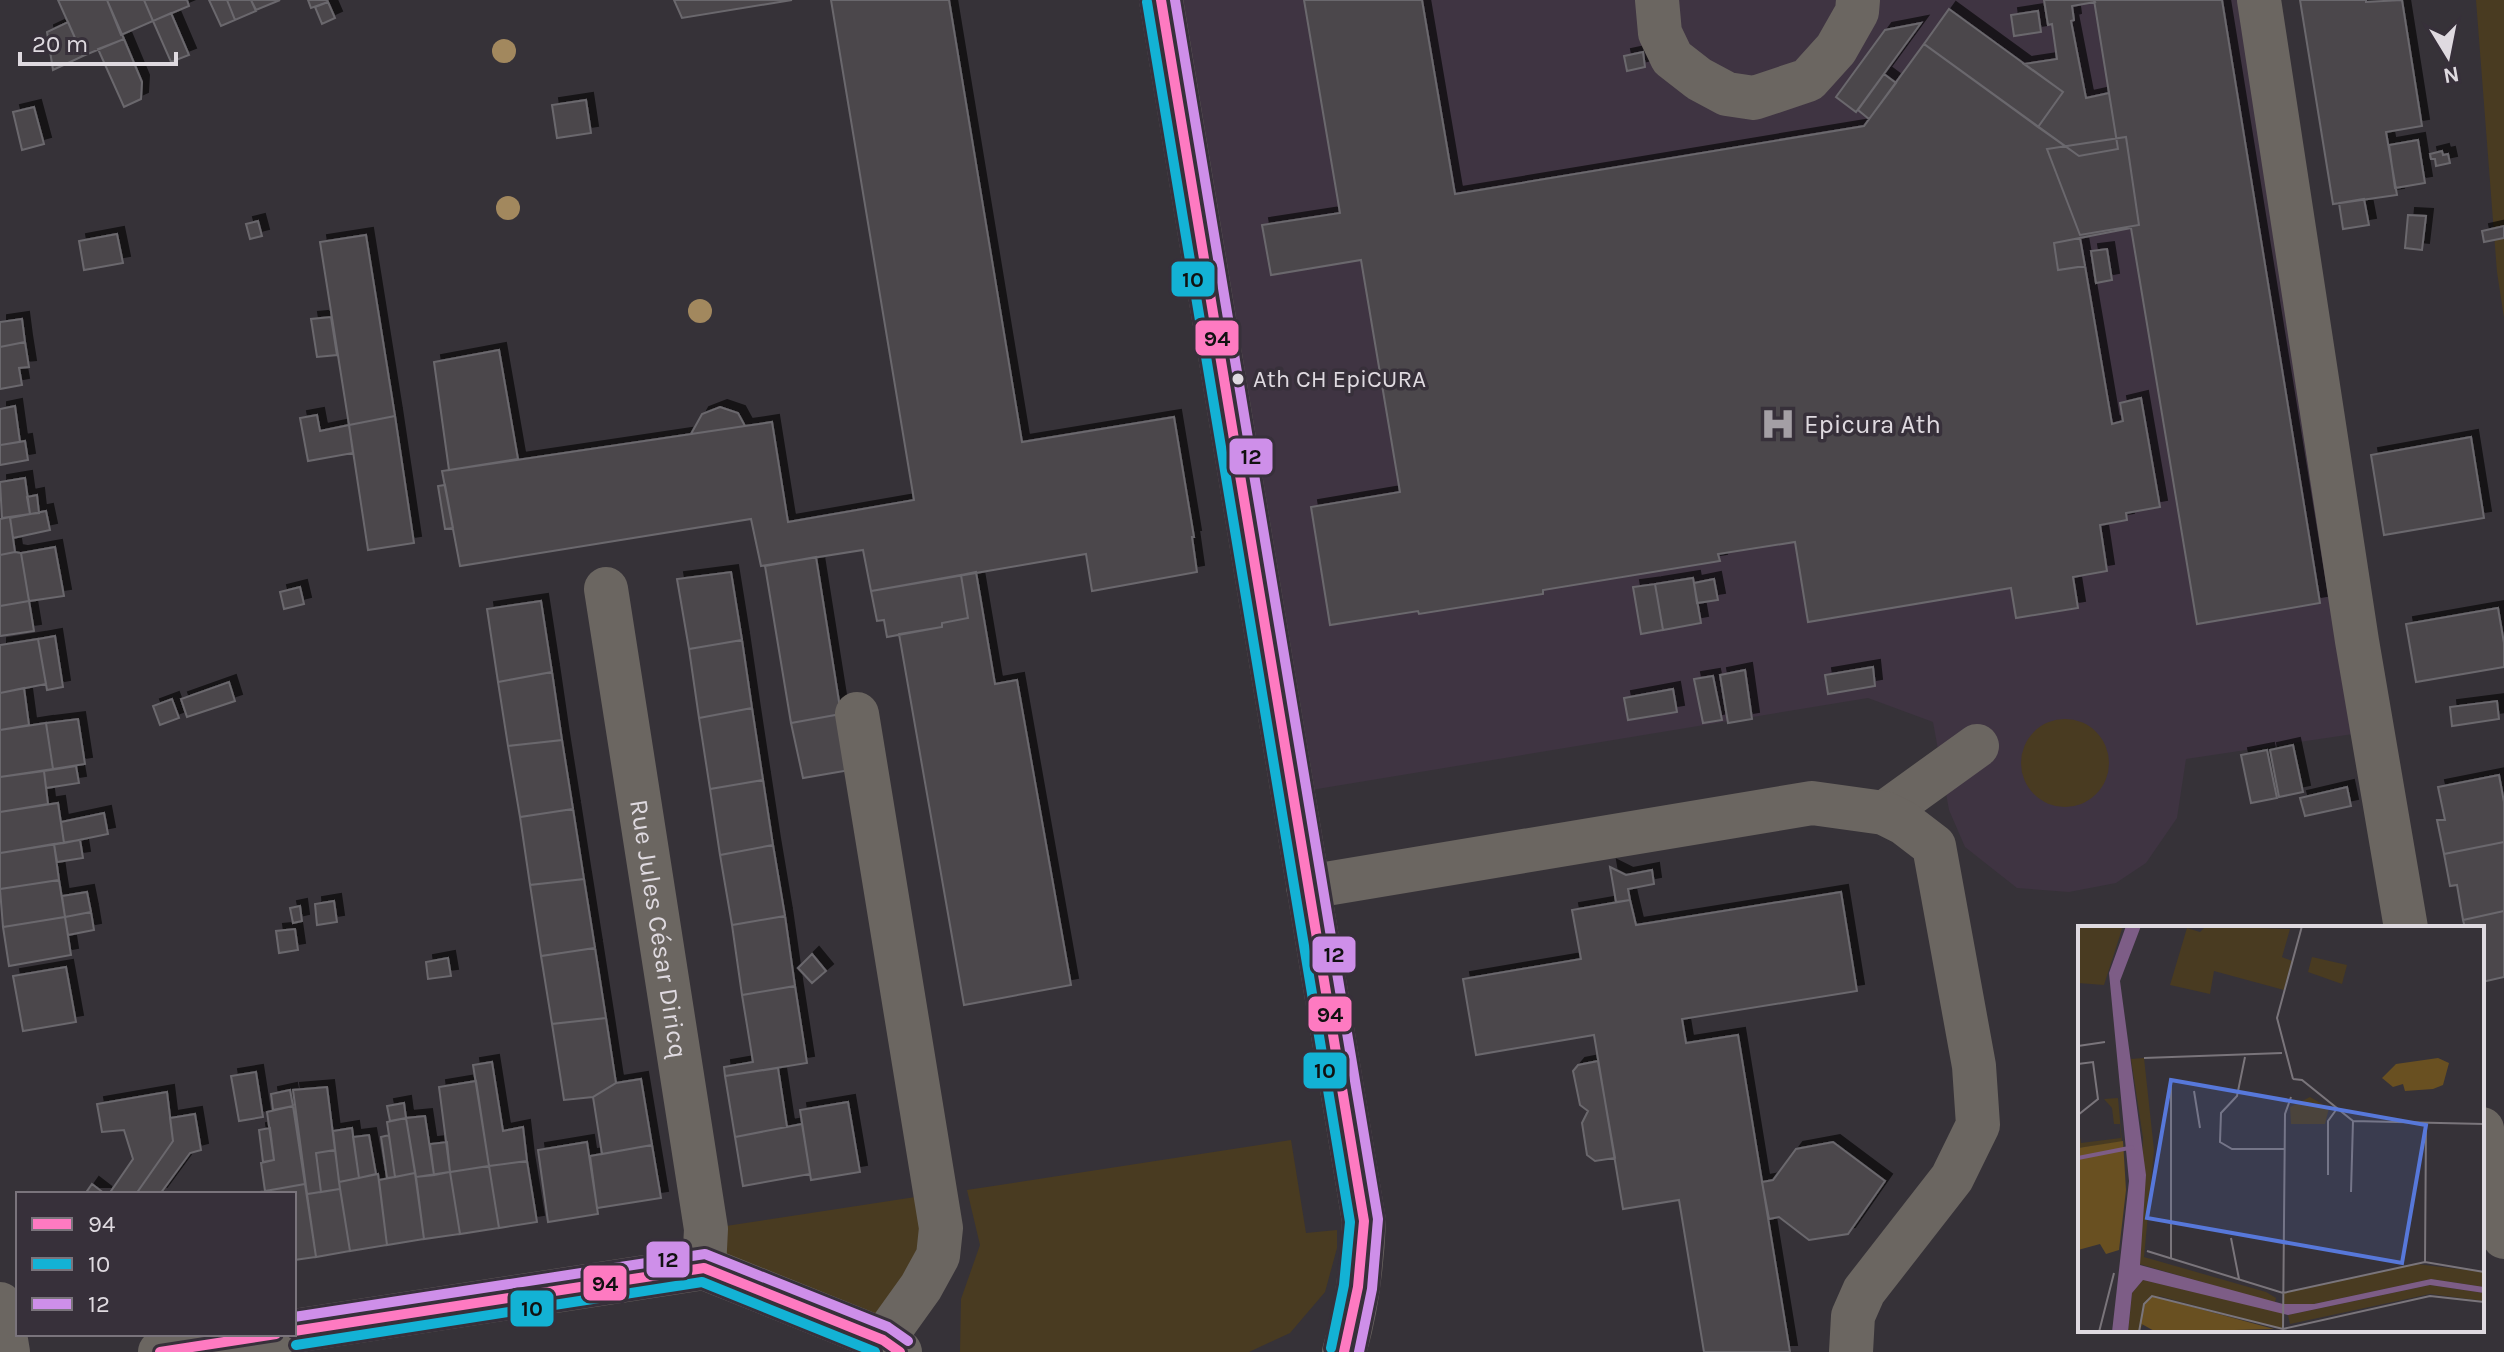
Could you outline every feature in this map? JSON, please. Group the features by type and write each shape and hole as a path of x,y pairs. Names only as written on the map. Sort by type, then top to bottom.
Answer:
{"street":[{"path":"1161,0 1364,1221 1362,1274 1344,1352"},
{"path":"1657,0 1660,33 1672,58 1699,79 1727,94 1754,98 1808,80 1836,49 1857,12 1858,0"},
{"path":"2259,0 2357,641 2406,926"},
{"name":"Rue Jules César Diricq","path":"606,589 706,1229 704,1268"},
{"path":"296,1331 704,1268 891,1346 938,1256 941,1228 857,714"},
{"path":"1884,813 1977,746"},
{"path":"1308,887 1812,803 1884,813 1904,823 1934,846 1974,1066 1978,1125 1952,1178 1864,1291 1853,1316 1851,1352"},
{"path":"2484,1139 2504,1237"},
{"path":"0,1304 8,1352"},
{"path":"160,1352 263,1336"}],"shaded area":[{"name":"Epicura Ath","path":"1161,0 2259,0 2360,733 2186,759 2177,818 2146,863 2116,883 2069,892 2017,888 1965,847 1949,810 1933,722 1868,698 1293,793"},
{"path":"2476,0 2504,0 2504,318 2497,272"},
{"path":"2065,719 2090,726 2102,738 2109,763 2102,788 2090,800 2065,807 2040,800 2028,788 2021,763 2028,738 2040,726"},
{"path":"1291,1140 1306,1233 1337,1230 1337,1248 1325,1292 1290,1333 1249,1352 960,1352 961,1299 980,1245 967,1190"},
{"path":"935,1194 887,1343 704,1268 706,1229"}],"building":[{"path":"58,0 107,0 124,39 83,56"},
{"path":"107,0 144,0 153,21 121,35"},
{"path":"144,0 187,0 189,6 153,21"},
{"path":"209,0 227,0 235,20 221,26"},
{"path":"227,0 251,0 256,11 235,20"},
{"path":"251,0 280,0 256,10"},
{"path":"308,0 327,0 328,2 311,8"},
{"path":"674,0 792,0 682,18"},
{"path":"831,0 949,0 1022,442 1174,417 1197,572 1092,591 1086,554 871,591 863,550 761,566 751,519 460,566 442,471 772,422 788,522 914,500"},
{"path":"1304,0 1422,0 1455,194 1864,126 1924,44 2079,156 2118,149 2094,0 2222,0 2320,603 2197,624 2131,228 2054,243 2058,270 2085,266 2112,424 2123,421 2120,403 2141,398 2160,507 2126,513 2127,520 2100,525 2107,571 2073,577 2078,608 2016,618 2011,588 1808,622 1795,542 1718,554 1720,561 1543,590 1543,594 1330,625 1311,507 1400,492 1361,260 1271,275 1262,225 1340,213"},
{"path":"2044,0 2095,2 2072,6 2074,20 2071,21 2086,98 2109,93 2118,149 2079,156 2038,127 2063,92 2024,64 2057,59 2052,24 2048,25"},
{"path":"2300,0 2402,0 2422,126 2386,132 2397,195 2333,204"},
{"path":"328,2 335,18 322,24 315,7"},
{"path":"1949,9 2063,92 2038,127 1924,44"},
{"path":"2038,11 2041,32 2014,36 2011,15"},
{"path":"171,13 189,55 171,62 153,21"},
{"path":"68,22 83,56 53,70 47,32"},
{"path":"1921,23 1856,112 1836,97 1885,30"},
{"path":"124,39 142,82 141,99 124,107 98,49"},
{"path":"1643,52 1645,67 1627,71 1624,56"},
{"path":"1884,74 1896,83 1869,119 1858,110"},
{"path":"586,100 591,133 557,138 552,105"},
{"path":"34,107 44,144 22,150 13,112"},
{"path":"2126,137 2139,225 2080,235 2047,149"},
{"path":"2418,140 2425,183 2395,188 2389,145"},
{"path":"2442,151 2443,155 2448,154 2450,163 2436,166 2430,154"},
{"path":"2364,199 2369,225 2343,229 2339,203"},
{"path":"2408,215 2426,216 2422,250 2405,248"},
{"path":"258,221 262,236 250,239 246,224"},
{"path":"2504,226 2504,238 2484,242 2482,231"},
{"path":"117,234 123,263 84,270 79,241"},
{"path":"366,235 395,416 349,425 320,242"},
{"path":"2080,238 2085,266 2058,270 2054,243"},
{"path":"2107,249 2112,280 2096,283 2091,251"},
{"path":"331,317 337,355 317,357 311,319"},
{"path":"22,319 25,342 0,347 0,322"},
{"path":"25,342 29,367 19,368 22,385 0,389 0,347"},
{"path":"499,350 518,459 449,470 434,362"},
{"path":"15,406 20,442 0,445 0,409"},
{"path":"720,407 738,413 745,426 691,434 702,414"},
{"path":"317,415 320,431 349,425 353,453 308,461 300,418"},
{"path":"395,416 414,543 368,550 349,425"},
{"path":"2471,437 2484,518 2384,535 2371,455"},
{"path":"25,441 28,460 0,465 0,445"},
{"path":"25,478 30,514 2,518 0,482"},
{"path":"445,485 453,528 445,529 438,486"},
{"path":"37,495 39,513 30,514 27,497"},
{"path":"46,511 50,530 13,538 10,518"},
{"path":"10,517 15,552 0,555 0,519"},
{"path":"55,547 64,596 29,601 21,553"},
{"path":"21,553 29,601 0,606 0,555"},
{"path":"816,557 841,714 791,723 765,566"},
{"path":"731,572 742,640 689,649 677,579"},
{"path":"976,572 995,684 1017,680 1071,985 964,1005 899,634 942,627 942,623 968,618 961,575"},
{"path":"961,575 968,618 942,623 942,627 887,637 884,620 877,621 871,591"},
{"path":"1693,578 1701,623 1663,630 1655,584"},
{"path":"1714,579 1718,600 1697,603 1694,583"},
{"path":"1655,584 1663,630 1641,634 1633,587"},
{"path":"300,587 304,604 284,609 280,592"},
{"path":"29,601 34,631 0,636 0,606"},
{"path":"541,601 552,672 498,682 487,609"},
{"path":"2498,608 2504,643 2504,667 2416,682 2406,624"},
{"path":"55,636 63,687 47,690 38,639"},
{"path":"38,639 46,684 0,693 0,645"},
{"path":"742,640 752,708 699,718 689,649"},
{"path":"1873,667 1875,686 1828,694 1825,675"},
{"path":"1745,670 1752,719 1728,723 1720,675"},
{"path":"552,672 562,740 508,746 498,682"},
{"path":"1713,676 1722,720 1703,723 1694,679"},
{"path":"229,682 235,701 187,717 181,699"},
{"path":"24,688 29,725 0,730 0,693"},
{"path":"1673,689 1677,712 1628,720 1624,698"},
{"path":"172,699 179,718 160,725 153,706"},
{"path":"2497,701 2499,719 2452,726 2450,707"},
{"path":"752,708 763,780 710,789 699,718"},
{"path":"841,714 850,770 803,778 791,723"},
{"path":"78,719 85,764 53,769 46,723"},
{"path":"46,723 53,769 0,777 0,730"},
{"path":"562,740 573,809 520,817 508,746"},
{"path":"2293,745 2303,792 2279,797 2270,750"},
{"path":"2267,750 2277,798 2251,803 2241,755"},
{"path":"76,766 79,783 46,788 44,771"},
{"path":"44,771 48,804 0,812 0,777"},
{"path":"2499,775 2504,802 2504,842 2444,854 2437,820 2445,820 2438,787"},
{"path":"763,780 773,845 720,855 710,789"},
{"path":"2347,787 2351,806 2305,816 2300,798"},
{"path":"58,803 64,843 0,853 0,812"},
{"path":"573,809 584,879 530,885 520,817"},
{"path":"104,813 108,834 64,843 61,822"},
{"path":"80,840 83,858 57,862 54,844"},
{"path":"2504,842 2504,911 2463,920 2457,885 2450,886 2444,854"},
{"path":"54,844 59,880 0,889 0,853"},
{"path":"773,845 785,916 732,925 720,855"},
{"path":"1610,867 1626,875 1652,870 1654,884 1628,889 1630,900 1616,902"},
{"path":"584,879 595,948 541,956 530,885"},
{"path":"59,880 65,917 3,927 0,889"},
{"path":"87,892 91,912 65,917 62,896"},
{"path":"1841,892 1857,991 1682,1019 1686,1043 1738,1035 1790,1352 1704,1352 1679,1200 1623,1209 1594,1035 1476,1055 1463,979 1581,959 1572,910 1630,900 1636,925"},
{"path":"334,901 337,922 317,925 315,904"},
{"path":"300,906 302,921 293,923 290,908"},
{"path":"2504,911 2504,977 2484,982 2484,926 2464,926 2463,920"},
{"path":"91,912 94,930 68,935 65,917"},
{"path":"785,916 795,986 742,995 732,925"},
{"path":"65,917 71,955 9,966 3,927"},
{"path":"295,929 298,950 279,953 276,931"},
{"path":"595,948 606,1018 552,1024 541,956"},
{"path":"812,954 826,971 812,983 798,968"},
{"path":"448,958 451,976 428,979 426,962"},
{"path":"66,967 76,1022 23,1031 13,976"},
{"path":"795,986 807,1063 725,1076 724,1067 753,1062 742,995"},
{"path":"606,1018 616,1083 593,1097 564,1100 552,1024"},
{"path":"1598,1061 1615,1158 1595,1161 1587,1155 1582,1123 1588,1111 1580,1105 1573,1071 1578,1065"},
{"path":"492,1062 503,1131 523,1127 527,1161 489,1166 473,1065"},
{"path":"778,1068 787,1127 735,1137 725,1076"},
{"path":"256,1072 263,1117 239,1121 231,1076"},
{"path":"641,1079 652,1145 602,1154 593,1097 616,1083"},
{"path":"476,1081 489,1166 450,1172 439,1087"},
{"path":"327,1087 335,1150 316,1153 321,1192 307,1194 293,1090"},
{"path":"290,1090 293,1106 273,1110 271,1094"},
{"path":"167,1092 173,1141 137,1192 110,1192 133,1159 124,1130 102,1132 97,1104"},
{"path":"848,1102 860,1172 811,1180 800,1110"},
{"path":"404,1103 406,1118 390,1121 387,1106"},
{"path":"293,1106 305,1184 265,1191 261,1163 274,1160 267,1112"},
{"path":"195,1114 201,1150 190,1153 161,1192 137,1192 173,1141 170,1118"},
{"path":"425,1116 434,1175 416,1177 406,1118"},
{"path":"406,1118 415,1173 395,1177 387,1122"},
{"path":"802,1124 810,1174 743,1186 735,1137"},
{"path":"270,1128 274,1160 263,1162 259,1130"},
{"path":"352,1128 359,1178 339,1182 333,1131"},
{"path":"369,1135 376,1174 359,1178 353,1137"},
{"path":"389,1135 395,1177 387,1178 381,1137"},
{"path":"447,1142 450,1172 434,1175 430,1144"},
{"path":"587,1142 598,1214 548,1222 538,1150"},
{"path":"1833,1142 1885,1181 1848,1234 1809,1240 1779,1217 1769,1219 1762,1182 1773,1180 1796,1149"},
{"path":"652,1145 661,1198 597,1208 590,1156"},
{"path":"335,1150 340,1189 321,1192 316,1153"},
{"path":"527,1161 537,1222 499,1228 489,1166"},
{"path":"489,1166 499,1228 460,1234 450,1172"},
{"path":"450,1172 460,1234 424,1239 416,1177"},
{"path":"415,1173 424,1239 387,1245 379,1180"},
{"path":"378,1174 387,1245 350,1251 339,1182"},
{"path":"92,1184 102,1192 86,1192"},
{"path":"305,1184 316,1257 296,1260 296,1192 260,1192"},
{"path":"340,1189 350,1251 316,1257 307,1194"}],"transit line":[{"name":"94","path":"1161,0 1364,1221 1358,1287 1344,1352"},
{"name":"12","path":"1175,0 1378,1219 1372,1289 1359,1352"},
{"name":"10","path":"1147,2 1350,1222 1344,1285 1331,1348"},
{"name":"12","path":"296,1317 705,1254 888,1327 908,1341"},
{"name":"94","path":"296,1331 704,1268 883,1340 900,1352"},
{"name":"10","path":"296,1345 702,1282 875,1352"},
{"name":"94","path":"160,1352 263,1336"}],"place":[{"name":"Ath CH EpiCURA","path":"1238,379"},
{"name":"Epicura Ath","path":"1778,424"}]}
